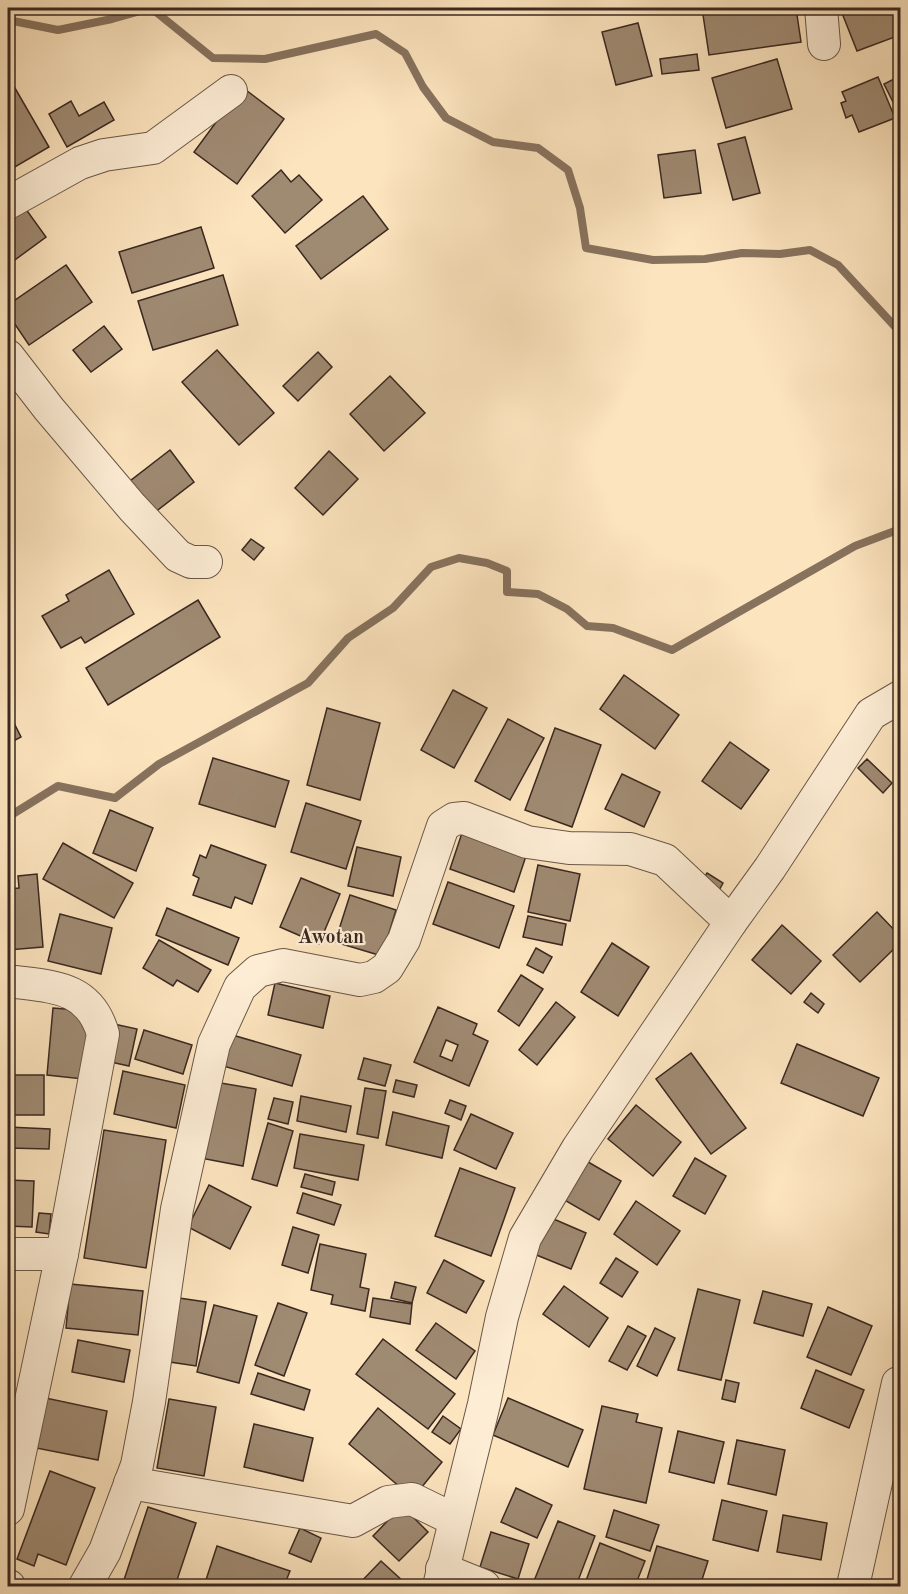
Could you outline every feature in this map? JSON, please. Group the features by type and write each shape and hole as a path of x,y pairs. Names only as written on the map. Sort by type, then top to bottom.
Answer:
{"street":[{"path":"821,8 824,44"},
{"path":"8,203 80,163 104,155 153,148 231,92"},
{"path":"8,356 49,409 132,507 178,556 191,562 206,562"},
{"path":"484,1587 440,1578 484,1404 502,1317 525,1238 578,1148 770,868 871,714 900,697"},
{"path":"85,1587 105,1551 137,1464 149,1402 182,1187 213,1044 240,987 258,971 283,965 360,980 374,977 387,968 404,940 443,826 454,819 464,818 527,842 569,848 630,849 665,860 731,922"},
{"path":"8,981 63,989 87,1003 98,1018 103,1034 62,1254 8,1509"},
{"path":"8,1254 62,1254"},
{"path":"853,1587 898,1383"},
{"path":"130,1483 353,1521 388,1502 412,1499 455,1520"}],"building":[{"path":"702,8 796,8 801,42 709,55"},
{"path":"840,8 900,8 900,35 857,51"},
{"path":"638,23 652,76 616,85 602,32"},
{"path":"697,54 699,70 662,74 660,59"},
{"path":"777,59 792,109 726,128 712,78"},
{"path":"8,76 49,147 8,171"},
{"path":"900,76 900,116 884,84"},
{"path":"878,77 895,118 859,132 852,115 846,118 841,103 846,101 842,92"},
{"path":"242,87 284,119 237,184 194,152"},
{"path":"71,101 79,116 104,102 114,120 67,147 49,114"},
{"path":"745,137 760,193 733,200 718,144"},
{"path":"695,150 701,193 664,198 658,155"},
{"path":"281,170 291,182 299,175 322,200 285,233 252,196"},
{"path":"363,196 388,229 321,279 296,246"},
{"path":"20,201 46,237 8,265 8,211"},
{"path":"201,227 214,268 132,293 119,252"},
{"path":"66,265 92,302 29,345 8,314 8,305"},
{"path":"223,275 238,325 153,350 138,301"},
{"path":"104,326 122,349 91,372 73,350"},
{"path":"217,350 274,413 239,445 182,382"},
{"path":"318,352 332,367 298,401 283,386"},
{"path":"390,376 425,413 384,451 350,414"},
{"path":"170,450 194,482 154,513 130,481"},
{"path":"329,451 358,479 323,515 295,488"},
{"path":"251,539 264,548 254,560 242,550"},
{"path":"109,570 134,614 85,643 81,637 61,648 42,616 69,601 66,595"},
{"path":"198,600 220,637 108,705 86,668"},
{"path":"624,675 679,715 655,749 600,709"},
{"path":"453,690 487,708 454,768 421,750"},
{"path":"327,708 380,723 360,800 307,785"},
{"path":"8,711 21,737 8,744"},
{"path":"508,719 544,738 510,800 475,781"},
{"path":"555,728 601,745 572,827 525,810"},
{"path":"730,742 769,770 741,809 702,781"},
{"path":"213,758 289,781 275,827 199,804"},
{"path":"867,759 892,783 883,793 858,768"},
{"path":"622,774 660,792 644,827 605,809"},
{"path":"306,803 361,821 346,869 291,852"},
{"path":"110,810 153,828 136,871 93,853"},
{"path":"463,830 527,853 514,892 450,869"},
{"path":"63,843 133,883 114,918 43,879"},
{"path":"211,845 266,865 252,904 235,897 231,908 193,895 199,878 193,875 200,855 206,858"},
{"path":"357,847 401,857 393,896 348,886"},
{"path":"538,865 580,874 570,921 528,912"},
{"path":"707,873 723,883 716,896 699,886"},
{"path":"37,874 43,947 8,950 8,889 19,888 18,876"},
{"path":"301,878 340,894 319,944 280,927"},
{"path":"448,882 514,906 499,948 433,924"},
{"path":"350,895 396,910 382,956 335,942"},
{"path":"167,908 239,938 228,965 156,935"},
{"path":"877,912 900,936 900,943 860,982 833,955"},
{"path":"60,914 112,928 101,974 48,961"},
{"path":"528,916 566,924 562,945 523,937"},
{"path":"782,925 821,961 791,994 752,960"},
{"path":"159,940 211,970 198,992 177,980 173,986 143,968"},
{"path":"612,943 649,967 618,1016 581,992"},
{"path":"536,948 552,957 543,973 527,965"},
{"path":"521,975 543,989 519,1026 498,1011"},
{"path":"275,983 330,996 323,1028 268,1015"},
{"path":"811,993 824,1004 818,1013 804,1002"},
{"path":"556,1002 575,1017 537,1065 519,1050"},
{"path":"438,1007 477,1024 473,1034 488,1041 469,1086 414,1062","holes":["446,1040 458,1045 452,1061 440,1056"]},
{"path":"53,1008 89,1011 83,1079 47,1075"},
{"path":"114,1024 137,1029 129,1066 106,1061"},
{"path":"144,1030 192,1045 183,1074 135,1059"},
{"path":"229,1034 301,1055 292,1086 220,1065"},
{"path":"797,1044 879,1078 863,1116 781,1083"},
{"path":"691,1053 746,1128 711,1154 656,1079"},
{"path":"364,1058 391,1065 385,1086 358,1079"},
{"path":"123,1071 185,1085 176,1128 114,1114"},
{"path":"8,1075 44,1075 44,1115 8,1115"},
{"path":"396,1080 417,1085 414,1097 393,1092"},
{"path":"209,1081 256,1089 243,1166 195,1157"},
{"path":"365,1088 386,1091 378,1138 357,1134"},
{"path":"301,1096 351,1106 346,1132 297,1121"},
{"path":"274,1098 293,1102 288,1124 268,1119"},
{"path":"450,1100 466,1106 461,1120 445,1113"},
{"path":"636,1105 681,1142 653,1176 608,1139"},
{"path":"393,1112 449,1126 442,1158 386,1145"},
{"path":"471,1114 513,1133 496,1169 454,1150"},
{"path":"268,1123 293,1131 277,1186 252,1179"},
{"path":"8,1127 50,1129 49,1149 8,1148"},
{"path":"104,1130 166,1140 146,1268 84,1258"},
{"path":"300,1134 364,1145 358,1180 294,1168"},
{"path":"695,1158 726,1176 705,1214 673,1196"},
{"path":"583,1159 621,1181 599,1220 561,1198"},
{"path":"460,1168 515,1188 491,1256 435,1236"},
{"path":"305,1174 335,1182 332,1195 301,1187"},
{"path":"8,1180 34,1181 32,1227 8,1226"},
{"path":"209,1185 251,1207 230,1249 188,1227"},
{"path":"303,1193 341,1205 334,1225 297,1213"},
{"path":"636,1201 680,1231 657,1265 614,1234"},
{"path":"39,1213 51,1214 49,1234 36,1232"},
{"path":"549,1217 586,1233 571,1269 534,1254"},
{"path":"293,1227 319,1235 308,1273 282,1265"},
{"path":"320,1244 366,1254 360,1287 369,1289 365,1311 331,1304 333,1295 311,1290"},
{"path":"616,1258 638,1272 622,1297 600,1283"},
{"path":"444,1260 484,1281 466,1313 427,1293"},
{"path":"395,1282 416,1287 412,1303 391,1298"},
{"path":"70,1284 143,1291 138,1335 66,1328"},
{"path":"564,1286 608,1318 589,1347 543,1314"},
{"path":"698,1289 740,1300 721,1380 678,1370"},
{"path":"763,1291 812,1304 803,1336 754,1323"},
{"path":"179,1298 206,1302 196,1366 170,1362"},
{"path":"373,1298 412,1304 410,1324 370,1317"},
{"path":"278,1303 307,1313 284,1376 255,1365"},
{"path":"214,1305 257,1316 239,1383 197,1372"},
{"path":"828,1307 872,1326 851,1375 807,1357"},
{"path":"436,1323 475,1351 456,1379 416,1350"},
{"path":"628,1326 646,1336 627,1370 609,1361"},
{"path":"655,1328 675,1338 657,1376 637,1366"},
{"path":"383,1339 455,1394 428,1429 356,1374"},
{"path":"78,1340 130,1350 124,1382 72,1372"},
{"path":"816,1370 864,1390 849,1428 801,1408"},
{"path":"258,1373 310,1390 304,1410 251,1394"},
{"path":"726,1380 739,1383 735,1402 722,1399"},
{"path":"41,1397 107,1411 98,1460 31,1447"},
{"path":"508,1398 583,1430 568,1467 493,1435"},
{"path":"169,1399 216,1407 204,1476 157,1468"},
{"path":"602,1406 638,1414 636,1422 662,1428 646,1503 584,1489"},
{"path":"378,1408 442,1462 413,1498 349,1444"},
{"path":"443,1416 461,1429 450,1444 432,1432"},
{"path":"254,1424 313,1438 303,1481 244,1467"},
{"path":"900,1428 900,1465 894,1463"},
{"path":"678,1431 724,1442 714,1483 669,1472"},
{"path":"737,1440 785,1450 776,1495 728,1484"},
{"path":"50,1471 95,1488 66,1565 38,1554 34,1566 17,1559"},
{"path":"516,1488 552,1505 537,1538 501,1522"},
{"path":"722,1500 767,1511 758,1551 713,1540"},
{"path":"402,1506 428,1532 399,1561 373,1536"},
{"path":"148,1507 196,1523 175,1586 122,1586"},
{"path":"614,1510 659,1525 650,1551 606,1537"},
{"path":"783,1515 827,1523 821,1560 777,1552"},
{"path":"558,1521 595,1536 576,1586 532,1586"},
{"path":"300,1528 321,1538 311,1562 289,1553"},
{"path":"491,1532 529,1544 518,1579 480,1567"},
{"path":"600,1543 645,1561 635,1586 584,1586"},
{"path":"217,1546 290,1571 284,1586 204,1586"},
{"path":"657,1546 708,1561 700,1586 645,1586"},
{"path":"381,1561 406,1584 403,1586 357,1586"}],"waterway":[{"path":"8,20 58,30 151,8 213,58 265,59 376,34 405,53 423,87 446,118 493,142 538,148 568,170 580,208 586,248 653,260 705,259 742,253 780,254 810,250 838,265 900,332"},
{"path":"8,817 58,786 115,798 159,764 308,683 348,638 393,608 431,567 459,558 487,563 507,571 507,592 538,594 567,609 587,626 613,628 672,650 855,546 900,529"}],"district":[{"name":"Awotan","path":"331,938"}]}
